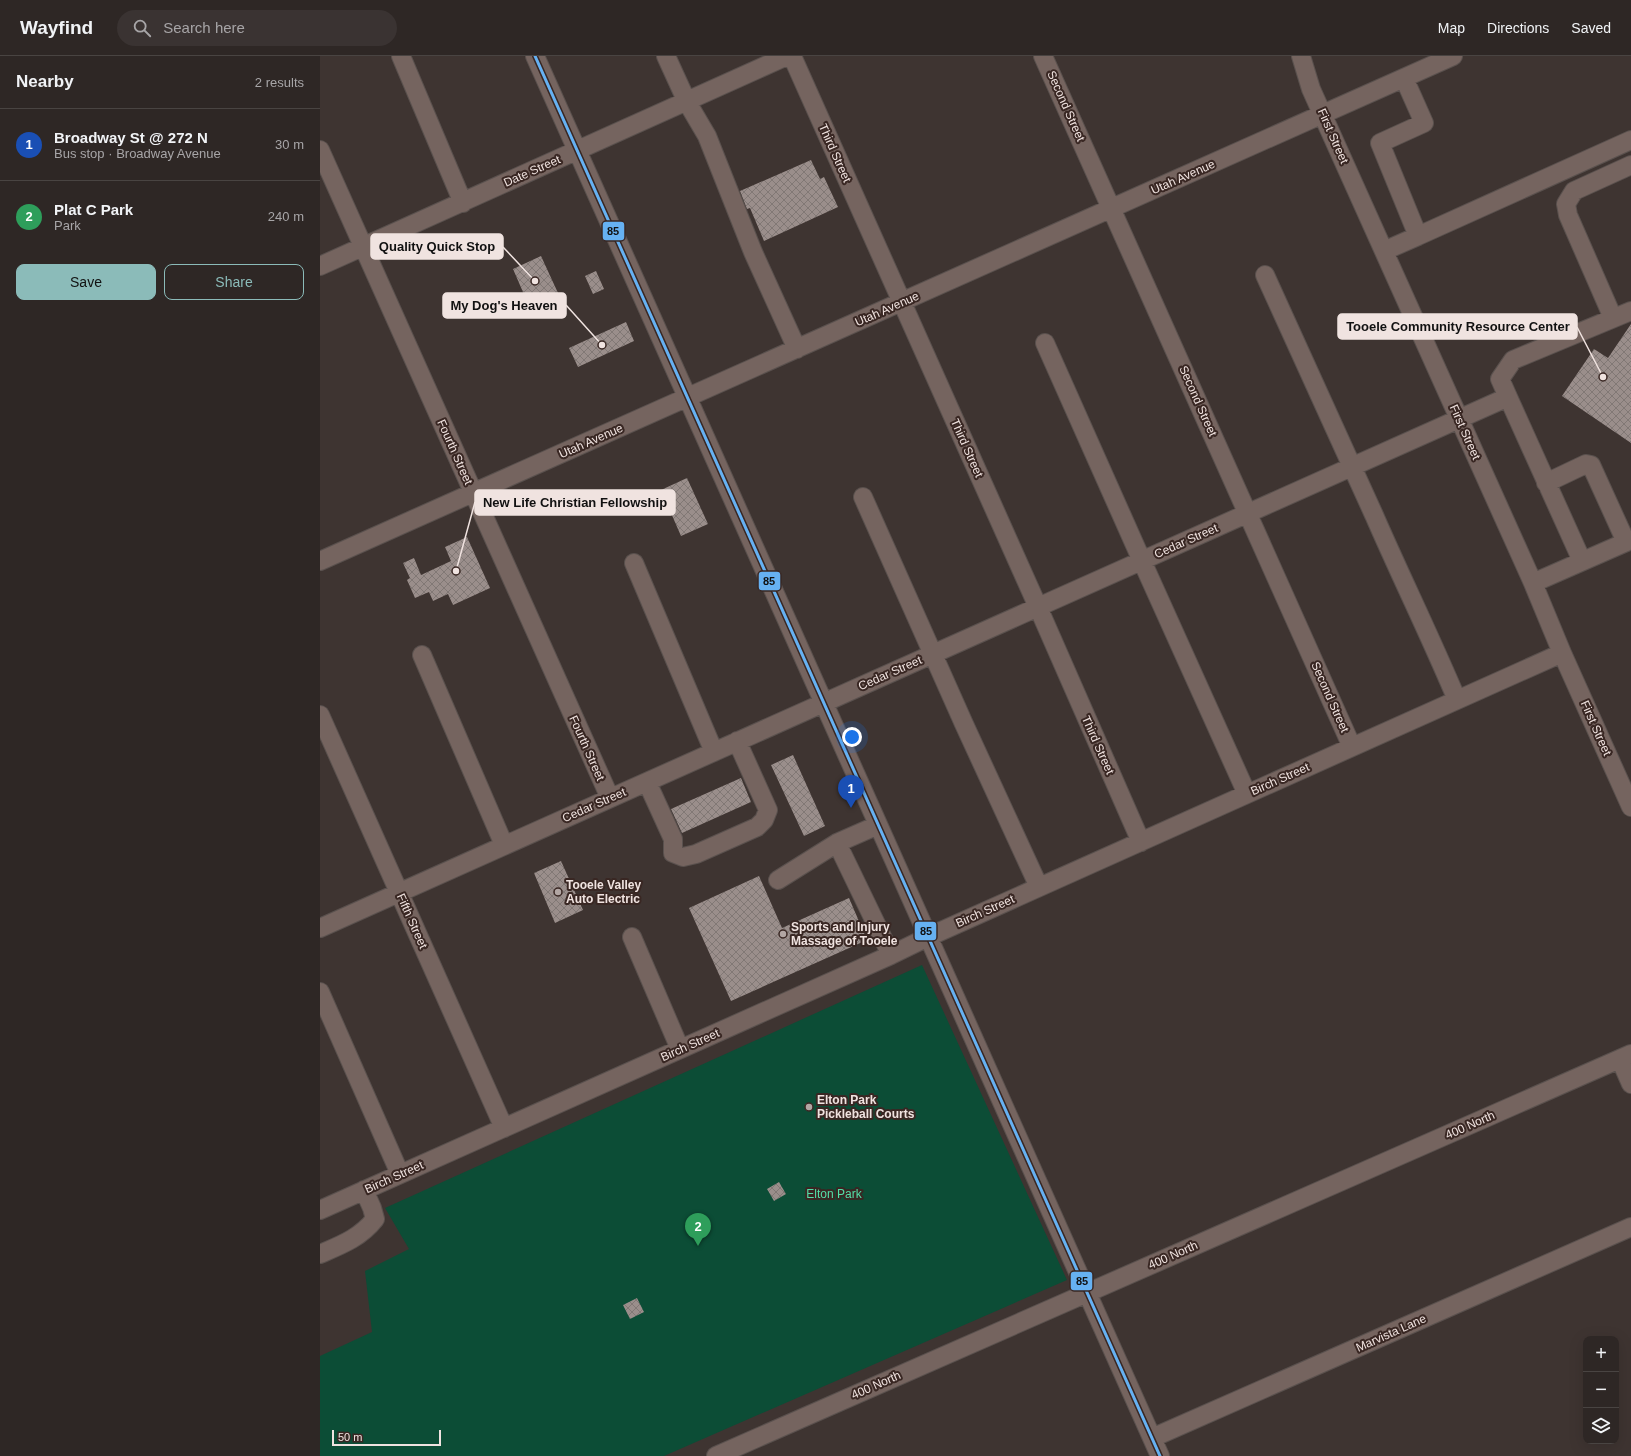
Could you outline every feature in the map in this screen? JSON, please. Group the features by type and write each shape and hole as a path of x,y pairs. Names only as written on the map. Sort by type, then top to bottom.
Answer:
{"street":[{"path":"401,56 463,203"},
{"path":"535,56 1160,1456"},
{"path":"666,56 687,102 707,136 752,252 797,349"},
{"name":"Date Street","path":"320,266 787,56"},
{"name":"Third Street","path":"792,56 1038,607 1141,842"},
{"name":"Second Street","path":"1043,56 1352,747"},
{"name":"First Street","path":"1301,56 1311,88 1533,583 1562,653 1631,807"},
{"name":"Utah Avenue","path":"320,561 1453,56"},
{"path":"1404,78 1424,123 1380,143 1418,236"},
{"path":"1384,251 1631,140"},
{"name":"Fourth Street","path":"320,150 610,798"},
{"path":"1614,318 1568,215 1566,204 1574,191 1631,165"},
{"path":"1265,275 1433,643 1457,700"},
{"path":"1582,561 1500,379 1513,360 1631,312"},
{"path":"1045,343 1247,794"},
{"name":"Cedar Street","path":"320,928 1508,397"},
{"path":"1533,583 1629,541 1591,465 1586,464 1546,482"},
{"path":"863,497 1039,887"},
{"path":"634,563 714,752"},
{"name":"Birch Street","path":"320,1210 892,955 928,936 1562,653"},
{"path":"422,655 504,845"},
{"name":"Fifth Street","path":"320,715 504,1128"},
{"path":"647,782 673,839 673,853 682,857 696,854 757,827 764,820 768,810 738,742"},
{"path":"778,880 837,843 878,825"},
{"path":"837,843 892,955"},
{"path":"632,937 680,1049"},
{"path":"320,992 400,1174"},
{"path":"1625,1057 1631,1084"},
{"name":"400 North","path":"716,1456 1625,1057"},
{"path":"320,1254 366,1231 375,1219 364,1190"},
{"name":"Marvista Lane","path":"1152,1438 1631,1227"}],"green space":[{"name":"Elton Park","path":"922,965 1067,1280 664,1456 320,1456 320,1356 372,1332 365,1271 409,1249 385,1208"}],"building":[{"path":"811,160 820,179 824,177 838,207 764,241 750,208 747,209 740,191"},
{"path":"541,256 558,293 529,306 513,269"},
{"path":"596,271 604,289 593,294 585,276"},
{"path":"626,322 634,341 578,367 569,348"},
{"path":"1631,324 1631,443 1562,396 1594,349 1608,358"},
{"path":"687,478 708,524 681,536 661,490"},
{"path":"467,537 490,588 453,605 448,594 433,601 429,592 415,598 407,580 410,578 403,563 414,558 421,575 451,561 445,547"},
{"path":"793,755 825,826 804,836 771,765"},
{"path":"741,778 751,802 682,833 671,809"},
{"name":"Tooele Valley Auto Electric","path":"561,861 583,910 555,923 534,873"},
{"name":"Sports and Injury Massage of Tooele","path":"759,876 782,928 849,898 867,940 731,1001 689,908"},
{"path":"779,1182 786,1194 774,1201 767,1189"},
{"path":"704,1220 710,1230 694,1238 689,1227"},
{"path":"637,1298 644,1312 630,1319 623,1305"}],"transit line":[{"name":"85","path":"535,56 1160,1456"}],"place":[{"name":"Quality Quick Stop","path":"535,281"},
{"name":"My Dog's Heaven","path":"602,345"},
{"name":"Tooele Community Resource Center","path":"1603,377"},
{"name":"New Life Christian Fellowship","path":"456,571"},
{"name":"Broadway St @ 272 N","path":"851,808"},
{"name":"Tooele Valley Auto Electric","path":"558,892"},
{"name":"Sports and Injury Massage of Tooele","path":"783,934"},
{"name":"Elton Park Pickleball Courts","path":"809,1107"},
{"name":"Plat C Park","path":"698,1246"}]}
